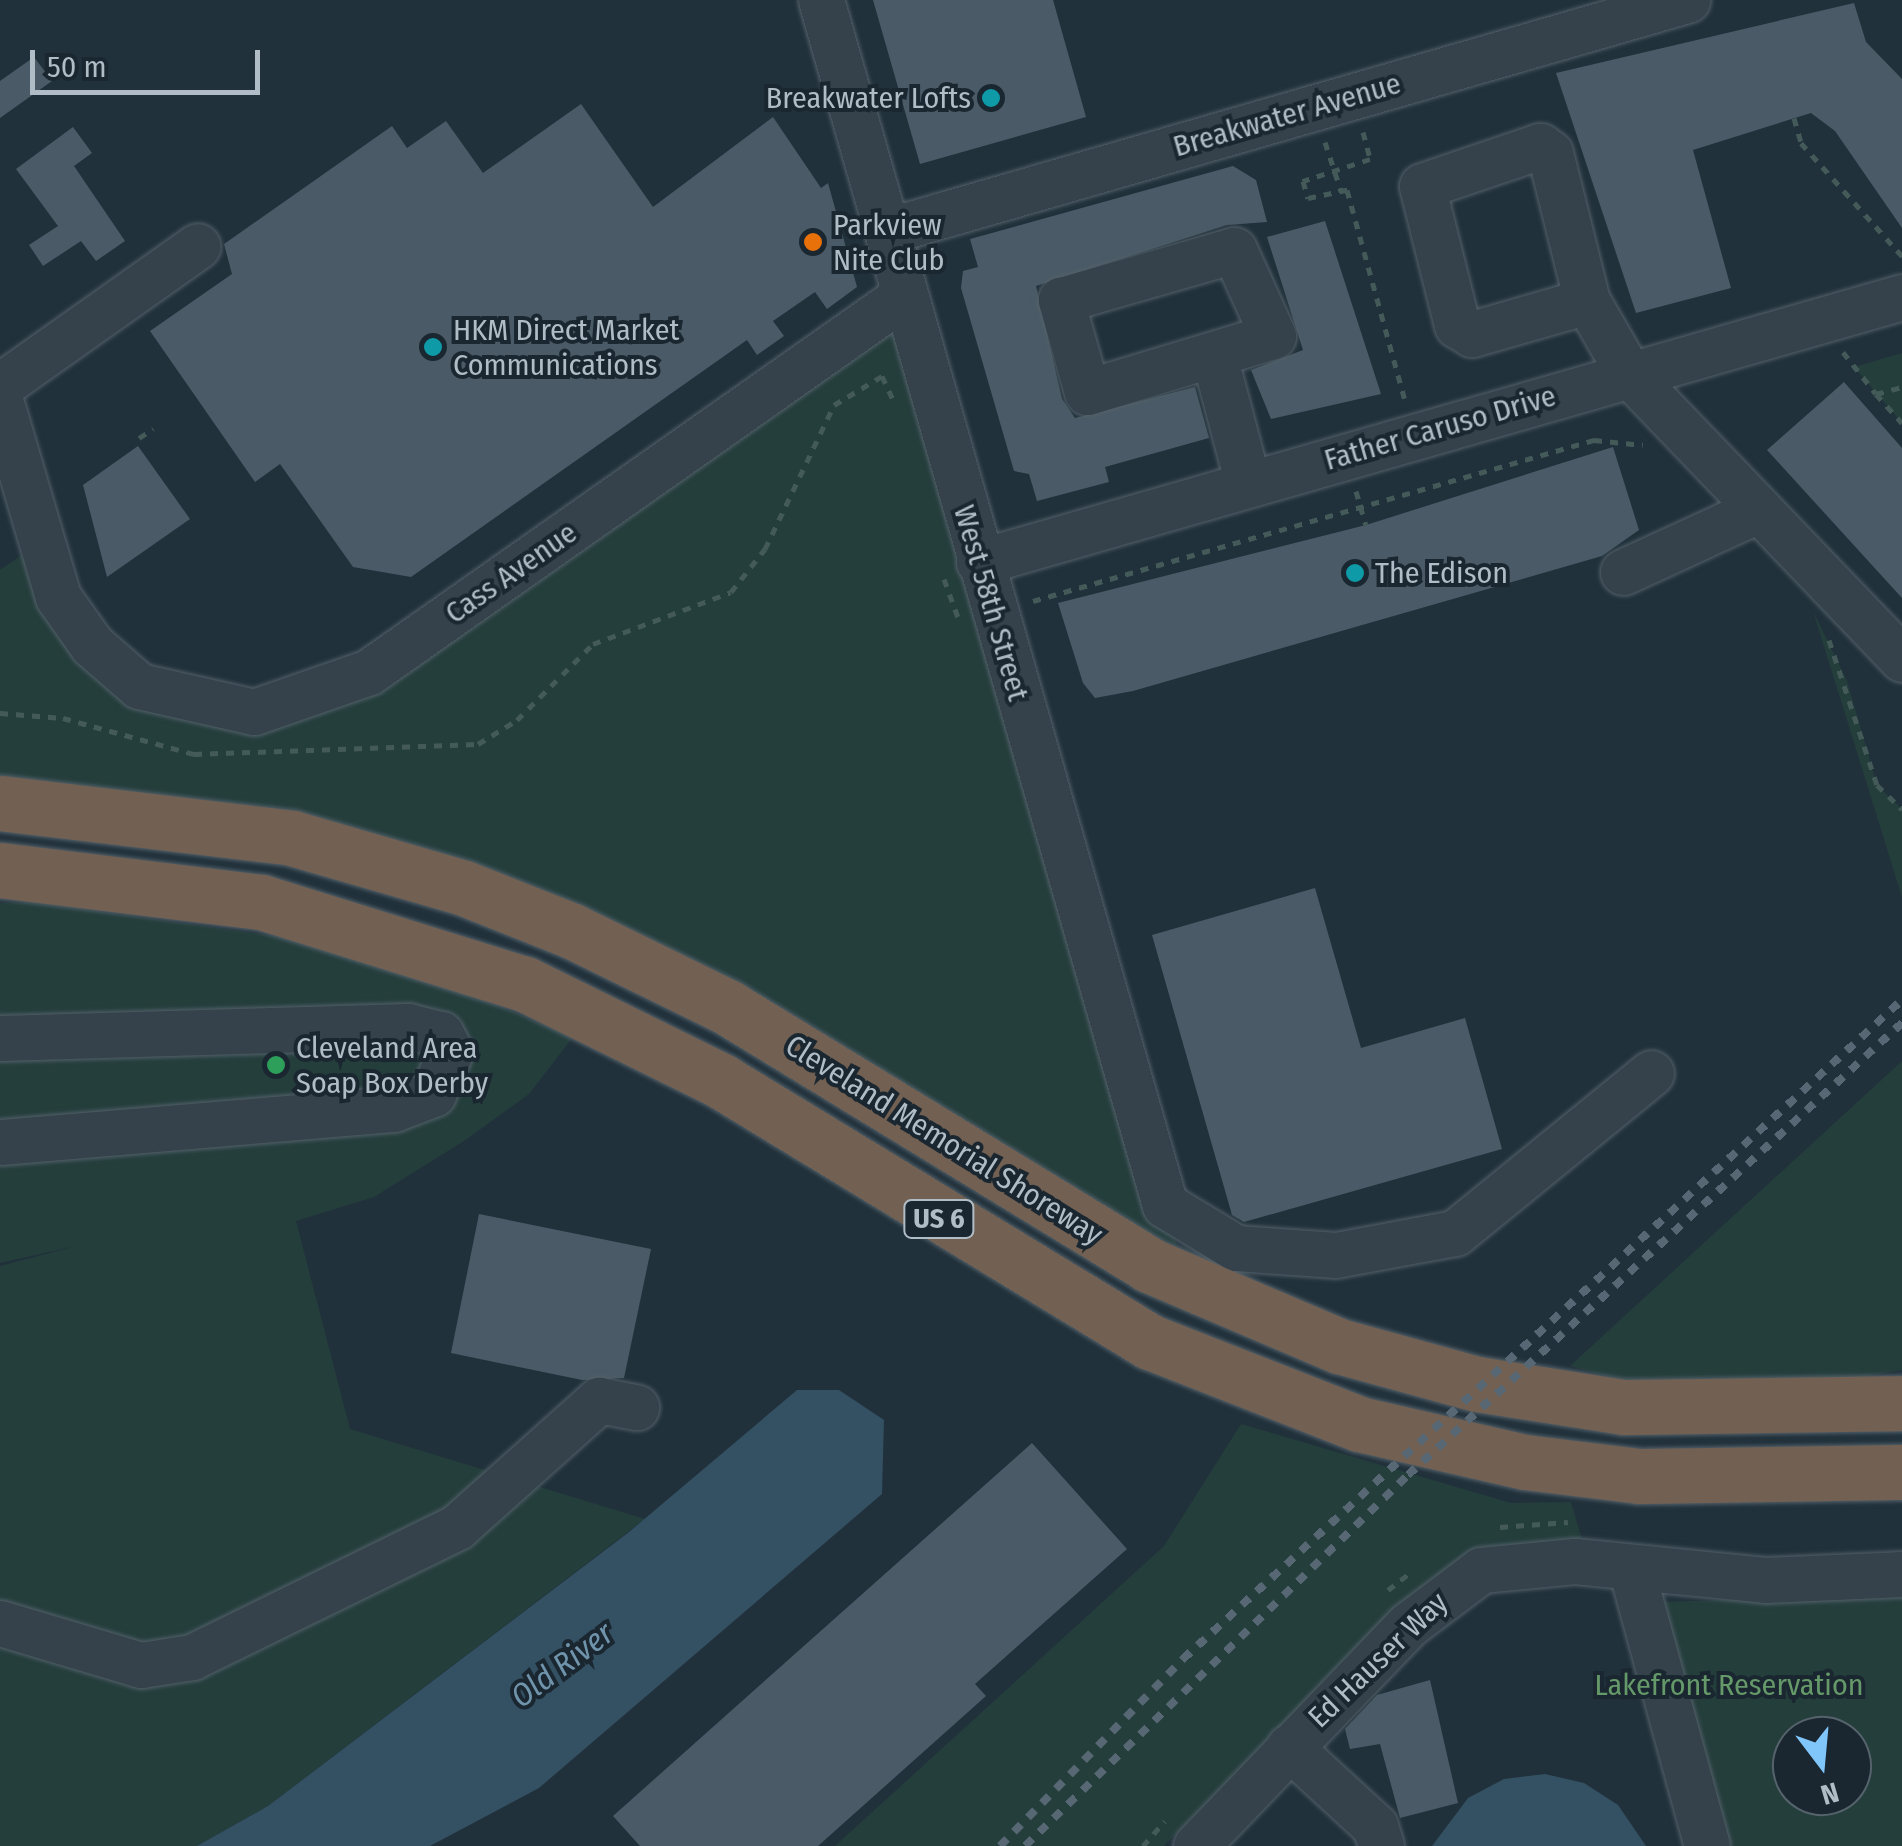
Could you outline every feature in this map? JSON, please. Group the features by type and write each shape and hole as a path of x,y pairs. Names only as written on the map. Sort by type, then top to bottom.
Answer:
{"highway":[{"name":"Cleveland Memorial Shoreway","path":"0,803 292,838 464,888 572,931 727,1007 1136,1258 1339,1346 1476,1384 1624,1407 1739,1412 1902,1403"},
{"name":"US 6","path":"0,870 261,902 525,984 720,1081 1150,1342 1359,1424 1600,1473 1747,1481 1902,1472"}],"street":[{"name":"West 58th Street","path":"821,0 887,231 902,298 1165,1204 1236,1248 1336,1254 1455,1233 1651,1073"},
{"name":"Breakwater Avenue","path":"887,231 1687,0"},
{"path":"1587,301 1472,334 1457,325 1422,186 1540,146 1550,153 1587,301 1628,374 1902,659"},
{"path":"0,386 198,246"},
{"name":"Father Caruso Drive","path":"979,562 1902,297"},
{"name":"Cass Avenue","path":"0,400 58,597 92,645 138,686 214,710 298,704 369,672 902,298"},
{"path":"1214,356 1248,484"},
{"path":"1623,572 1758,510"},
{"path":"0,1038 408,1026 440,1034 450,1052 433,1094 405,1107 0,1142"},
{"path":"0,1623 141,1665 192,1657 457,1528 599,1400 636,1407"},
{"name":"Ed Hauser Way","path":"1196,1846 1408,1625 1481,1570 1526,1561 1764,1580 1902,1574"},
{"path":"1631,1568 1707,1846"},
{"path":"1290,1747 1376,1826 1381,1846"}],"path":[{"path":"1794,118 1802,143 1902,256"},
{"path":"1341,191 1308,198 1304,181 1370,159 1361,126"},
{"path":"1323,136 1407,408"},
{"path":"1844,352 1902,423"},
{"path":"0,713 64,718 194,754 467,748 516,720 593,644 730,592 765,549 834,405 882,376 896,406"},
{"path":"1876,394 1902,387"},
{"path":"139,438 154,429"},
{"path":"1026,602 1594,440 1634,441 1654,455"},
{"path":"1356,491 1366,525"},
{"path":"1820,622 1878,785 1902,809"}],"green space":[{"path":"901,298 1189,1286 464,888 0,803 0,570 42,541 138,685 298,704"},
{"path":"1902,353 1902,423 1854,367"},
{"path":"1813,611 1847,681 1877,785 1902,809 1902,897"},
{"path":"32,902 289,938 451,986 573,1037 529,1094 464,1141 374,1197 296,1221 350,1429 645,1519 268,1806 197,1846 0,1846 0,1266 76,1246 0,1263 0,903"},
{"path":"1902,1061 1902,1370 1837,1381 1621,1380 1570,1366"},
{"path":"1241,1424 1511,1503 1571,1502 1584,1547 1414,1593 1164,1846 835,1846 1164,1546"},
{"name":"Lakefront Reservation","path":"1902,1595 1902,1846 1688,1846 1658,1602"}],"water":[{"name":"Old River","path":"797,1390 839,1390 884,1420 882,1494 539,1788 430,1846 197,1846 268,1806 629,1532"},
{"path":"1545,1774 1584,1783 1618,1805 1646,1846 1432,1846 1468,1798 1504,1779"}],"building":[{"path":"873,0 1053,0 1086,117 920,164"},
{"path":"1854,3 1866,42 1902,79 1902,228 1835,131 1811,113 1693,150 1731,288 1636,313 1556,73"},
{"path":"34,57 52,81 0,118 0,81"},
{"name":"HKM Direct Market Communications","path":"581,104 653,207 773,117 821,188 828,183 857,287 827,309 815,292 773,321 784,336 757,355 747,340 411,577 353,567 280,464 255,482 150,331 232,274 224,244 392,126 407,148 446,121 483,173"},
{"path":"73,127 92,153 74,166 125,241 96,261 81,241 43,266 29,245 58,226 16,169"},
{"path":"1233,166 1256,180 1267,222 1227,225 1036,286 1062,399 1075,418 1195,387 1209,438 1105,467 1109,482 1037,501 1029,474 1014,471 961,288 963,271 978,267 970,239"},
{"path":"1325,221 1381,394 1271,419 1251,370 1303,350 1267,237"},
{"path":"1844,382 1902,448 1902,598 1767,450"},
{"path":"138,446 190,519 107,577 83,485"},
{"name":"The Edison","path":"1613,447 1639,530 1602,556 1133,691 1095,698 1083,683 1058,603 1366,525"},
{"path":"1315,888 1361,1048 1465,1018 1502,1149 1244,1222 1232,1215 1152,935"},
{"path":"479,1214 651,1249 624,1378 582,1380 451,1353"},
{"path":"1032,1443 1127,1549 975,1684 986,1696 818,1846 640,1846 613,1816"},
{"path":"1430,1680 1458,1803 1400,1818 1380,1744 1350,1749 1345,1729 1377,1695"}],"railway":[{"path":"1000,1846 1183,1659 1902,1000"},
{"path":"1025,1846 1408,1475 1902,1023"}],"place":[{"name":"Breakwater Lofts","path":"991,98"},
{"name":"Parkview Nite Club","path":"813,242"},
{"name":"HKM Direct Market Communications","path":"433,347"},
{"name":"The Edison","path":"1355,573"},
{"name":"Cleveland Area Soap Box Derby","path":"276,1065"}]}
